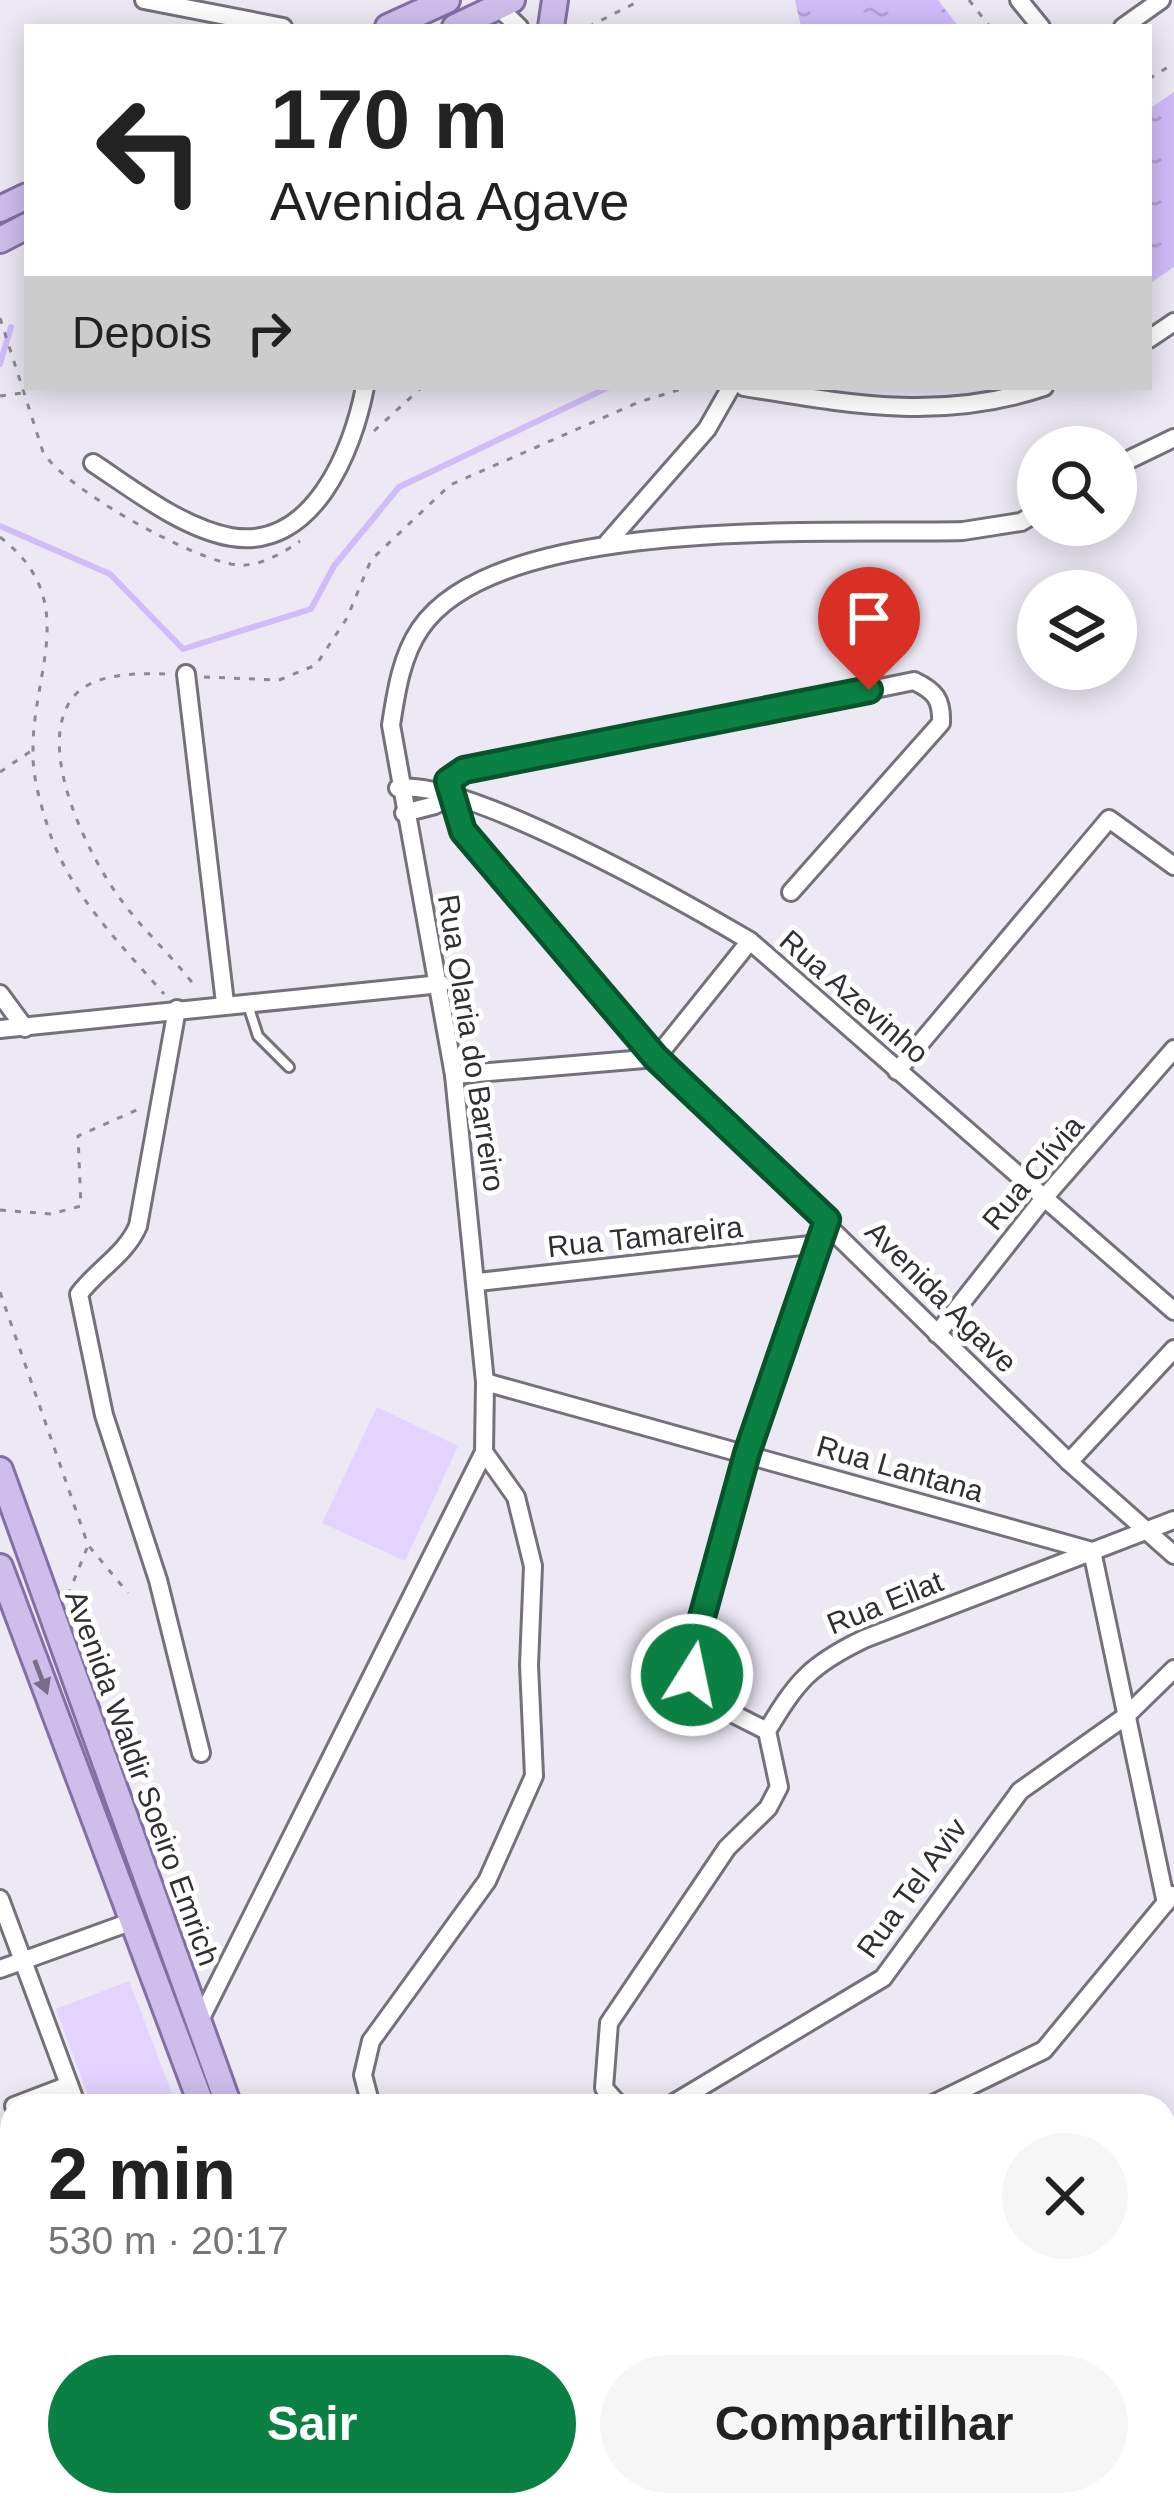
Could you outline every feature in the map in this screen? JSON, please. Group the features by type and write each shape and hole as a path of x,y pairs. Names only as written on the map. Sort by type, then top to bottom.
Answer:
{"main road":[{"path":"395,24 447,0"},
{"path":"460,24 501,2"},
{"name":"Avenida Waldir Soeiro Emrich","path":"0,1470 58,1631 188,2031 200,2094"},
{"name":"Avenida Waldir Soeiro Emrich","path":"0,1568 133,1921 222,2094"}],"street":[{"path":"144,0 268,24"},
{"path":"1019,0 1039,24"},
{"path":"1127,24 1161,0"},
{"path":"93,463 147,498 226,536 267,534 311,508 338,472 361,390"},
{"path":"608,542 707,428 729,390"},
{"path":"763,390 883,409 992,405 1035,390"},
{"path":"1137,456 1174,438"},
{"name":"Rua Olaria do Barreiro","path":"188,2031 484,1452 478,1282 454,1075 441,984 398,788 391,724 401,670 420,629 450,598 485,579 608,542 963,531 1017,523"},
{"path":"186,674 216,1004"},
{"path":"404,813 435,805 451,793 449,776 464,770 914,681 932,690 942,704 941,723 791,892"},
{"name":"Rua Azevinho","path":"398,788 428,786 451,793 680,899 750,941 1174,1312"},
{"name":"Avenida Agave","path":"451,793 463,831 656,1058 827,1220 1069,1462 1174,1555"},
{"path":"897,1071 1109,819 1174,866"},
{"path":"454,1075 656,1058 750,941"},
{"path":"0,1029 441,984"},
{"path":"0,994 26,1028"},
{"path":"177,1009 129,1247 100,1267 79,1294 104,1415 158,1580 201,1753"},
{"name":"Rua Clívia","path":"937,1334 1044,1198 1174,1049"},
{"path":"609,2094 604,2088 609,2023 727,1848 768,1808 779,1787 767,1731 703,1696 692,1675 693,1650 747,1453 827,1220"},
{"name":"Rua Tamareira","path":"478,1282 819,1244"},
{"path":"1069,1462 1174,1349"},
{"name":"Rua Lantana","path":"485,1382 1093,1551"},
{"path":"368,2094 363,2075 371,2042 487,1881 533,1776 533,1566 516,1497 484,1452"},
{"name":"Rua Eilat","path":"767,1731 799,1678 820,1660 1174,1520"},
{"path":"954,2094 1044,2050 1170,1898 1093,1551"},
{"name":"Rua Tel Aviv","path":"689,2094 884,1978 1020,1791 1126,1716 1174,1669"},
{"path":"0,1899 72,2094"},
{"path":"0,1970 133,1921"},
{"path":"47,2094 69,2086"}],"lane":[{"path":"247,1001 258,1036 289,1066"}],"path":[{"path":"594,24 641,0"},
{"path":"969,0 988,24"},
{"path":"0,318 54,469 136,521 237,565 263,561 312,530"},
{"path":"372,433 419,390"},
{"path":"216,1004 120,899 83,838 59,758 61,724 71,699 92,683 134,673 280,680 316,665 347,618 371,560 450,485 638,402 678,390"},
{"path":"0,396 24,393"},
{"path":"0,537 36,578 49,615 32,751 46,823 76,891 177,1009"},
{"path":"0,772 32,751"},
{"path":"0,1210 51,1214 82,1205 78,1136 162,1096"},
{"path":"0,1292 88,1545 128,1593"},
{"path":"58,1631 88,1545"}],"shaded area":[{"path":"377,1407 458,1446 405,1561 322,1523"},
{"path":"129,1981 172,2094 88,2094 56,2009"}],"water":[{"path":"795,0 938,0 957,24 800,24"},
{"path":"1174,92 1174,267 1152,282 1152,107"}],"waterway":[{"path":"0,364 11,327"},
{"path":"0,526 110,574 183,649 311,609 334,566 399,487 603,390"}],"route":[{"path":"692,1675 693,1650 747,1453 827,1220 656,1058 463,831 448,781 464,770 869,690"}]}
